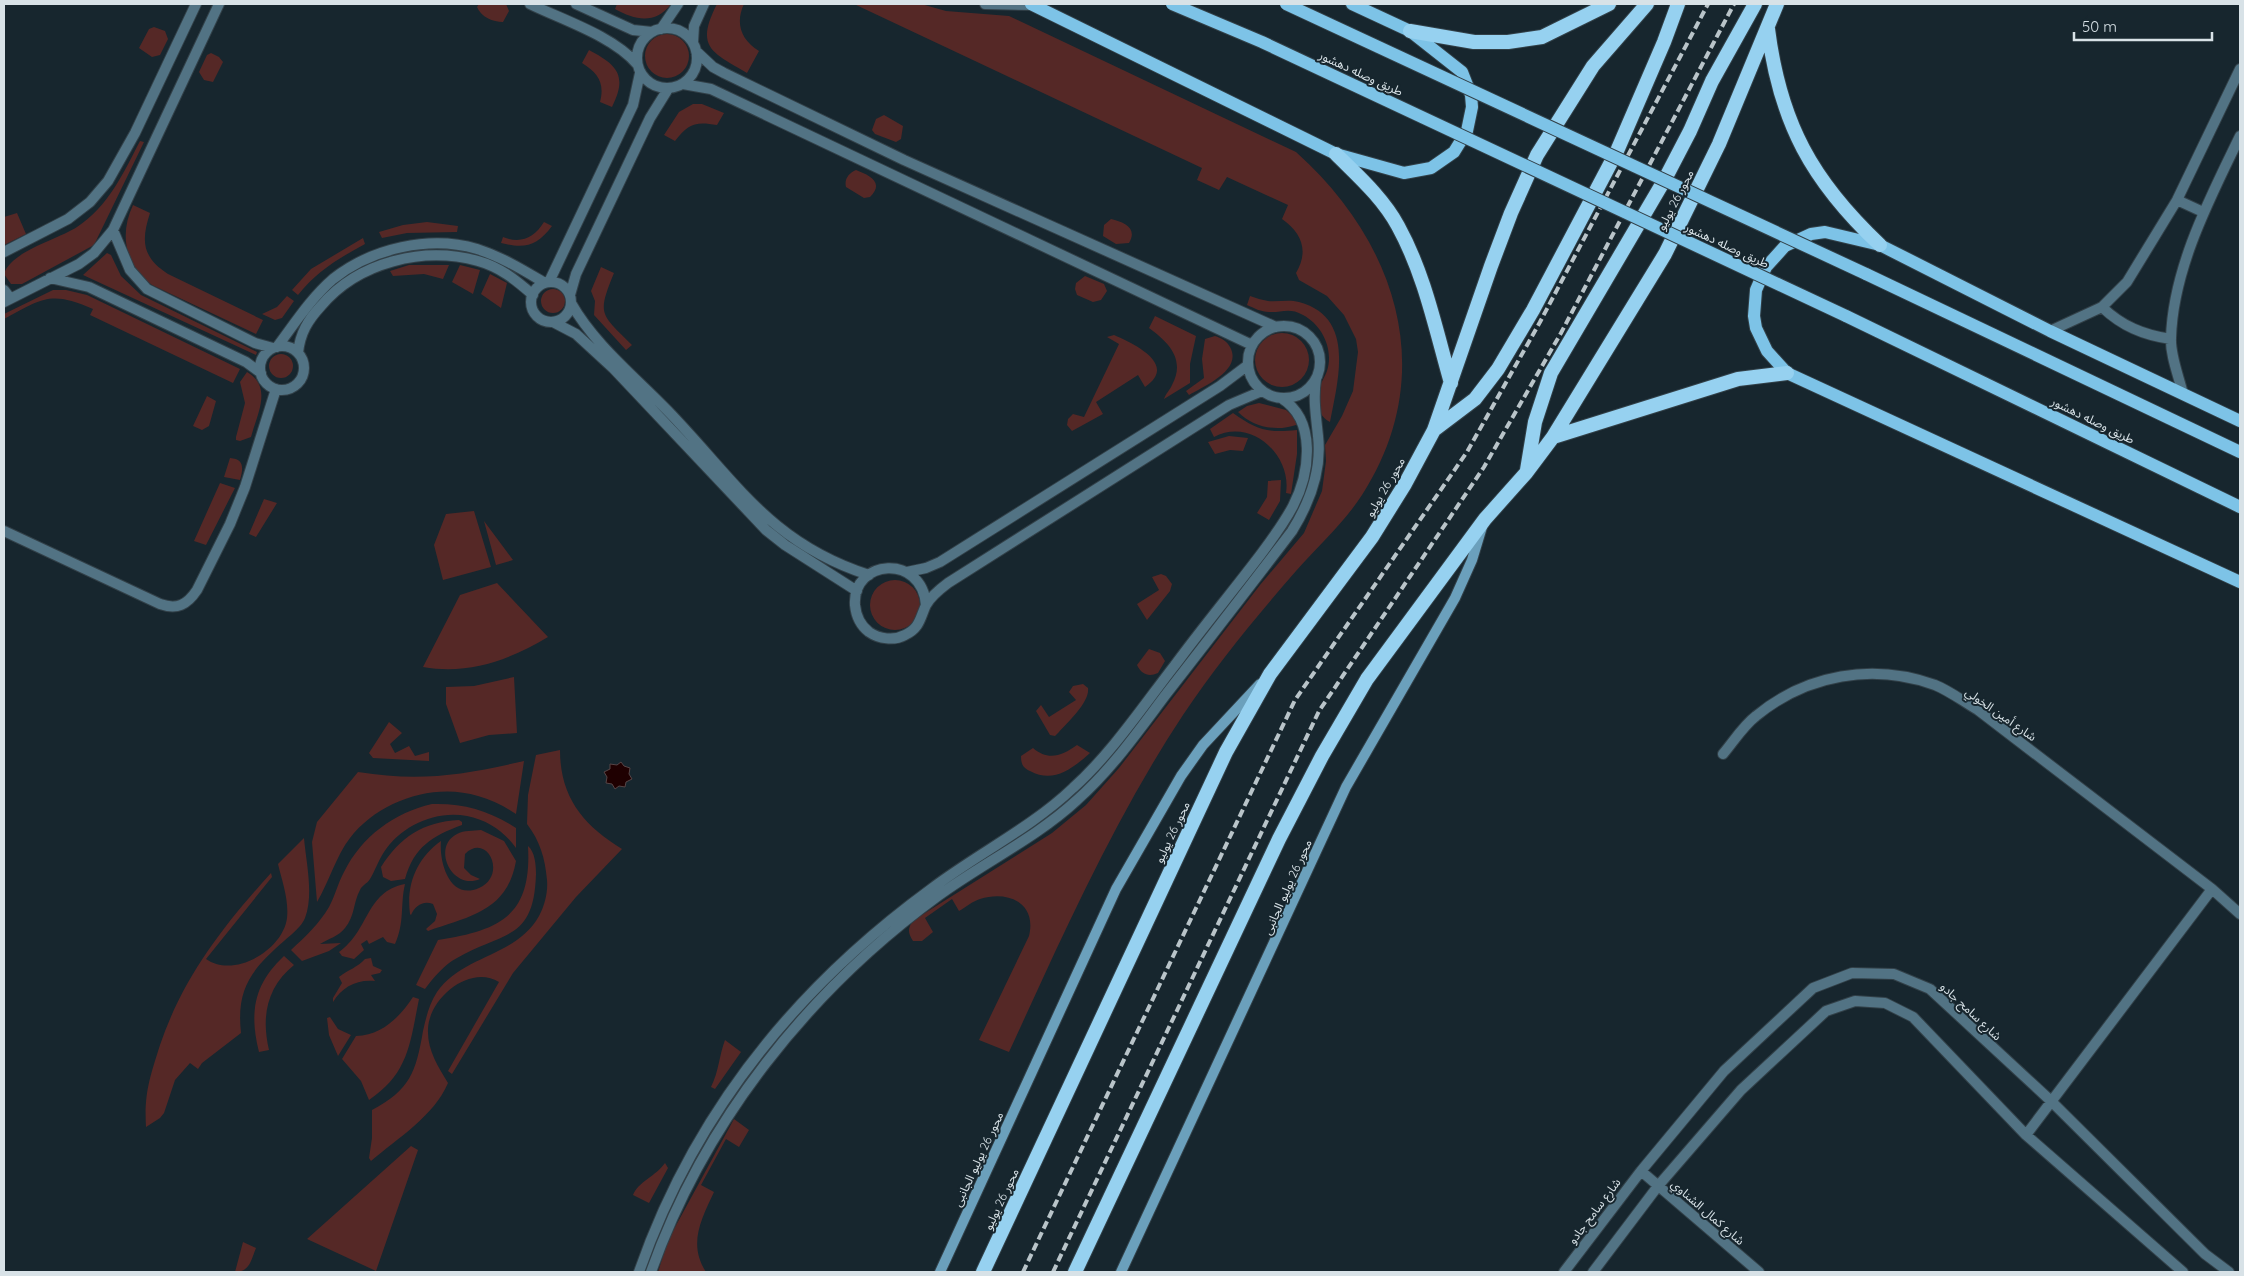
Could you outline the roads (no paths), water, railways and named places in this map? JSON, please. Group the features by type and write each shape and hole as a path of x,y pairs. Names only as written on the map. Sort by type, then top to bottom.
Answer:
{"highway":[{"path":"1410,31 1474,42 1508,42 1542,37 1609,4"},
{"name":"محور 26 يوليو","path":"983,1272 1226,752 1270,674 1372,537 1434,430 1511,213 1537,155 1593,66 1647,4"},
{"name":"محور 26 يوليو","path":"1434,430 1475,399 1498,369 1532,310 1621,142 1678,4"},
{"name":"محور 26 يوليو","path":"1526,473 1535,422 1551,374 1665,179 1690,131 1712,81 1755,4"},
{"name":"محور 26 يوليو","path":"1075,1272 1279,839 1322,756 1367,679 1485,519 1526,473 1553,436 1665,254 1719,144 1777,4"},
{"path":"1768,27 1772,63 1781,98 1794,131 1810,163 1830,193 1880,245"},
{"path":"1336,154 1372,190 1398,225 1426,295 1451,383"},
{"path":"1553,436 1738,379 1787,373"}],"main road":[{"path":"1032,4 1336,154 1404,173 1431,168 1454,152 1467,132 1471,113 1471,95 1468,83 1462,72 1410,31 1352,4"},
{"name":"طريق وصله دهشور","path":"1172,4 1271,46 1828,307 2240,507"},
{"path":"1286,4 1857,270 2240,452"},
{"path":"2240,422 2050,331 1880,245 1824,232 1811,234 1785,246 1766,267 1756,290 1755,322 1767,351 1787,373 2240,582"},
{"name":"محور 26 يوليو الجانبى","path":"1121,1272 1346,787 1456,598 1472,560 1485,519"},
{"name":"محور 26 يوليو الجانبى","path":"940,1272 1116,889 1181,776 1203,745 1270,674"}],"street":[{"path":"4,252 68,219 90,202 108,181 139,125 196,4"},
{"path":"6,297 79,264 94,253 113,230 219,4"},
{"path":"530,4 615,45 628,54 652,84 668,89 683,84 711,89 1252,345"},
{"path":"576,4 633,30 679,30 712,67 724,73 904,160 1276,327"},
{"path":"678,4 657,30 639,45 633,105 547,283 536,289 531,302 535,314 576,334 613,368 766,530 785,545 857,591"},
{"path":"683,84 695,70 694,26 704,4"},
{"path":"985,4 1032,4"},
{"path":"2050,331 2102,307 2128,282 2177,200 2240,69"},
{"path":"553,322 564,316 576,274 650,118 668,89"},
{"path":"2183,394 2170,340 2176,293 2203,212 2240,136"},
{"path":"2177,200 2203,212"},
{"path":"113,230 130,270 147,289 255,343 275,347 285,346 298,353"},
{"path":"261,373 262,358 275,347 319,293 334,279 368,258 398,248 444,244 476,249 502,258 547,283 561,285 584,325 670,413 768,520 818,554 869,575"},
{"path":"50,278 74,282 101,292 246,362 261,373 266,383 276,389 292,388 298,383 304,368 298,353 299,342 307,323 326,299 340,287 384,263 406,258 446,256 478,261 506,274 533,295"},
{"path":"2102,307 2114,319 2133,330 2170,340"},
{"path":"639,1272 662,1216 697,1146 749,1064 780,1026 813,989 867,937 932,888 1029,823 1073,789 1107,751 1282,526 1300,490 1306,459 1305,427 1302,418 1290,403 1262,391 1255,384 1248,365 1252,345 1267,330 1276,327 1296,328 1312,340 1320,359 1316,379 1314,408 1319,444 1316,476 1303,514 1292,531 1118,756 1079,799 1057,818 938,896 892,932 848,972 790,1034 759,1070 703,1158 681,1199 651,1272"},
{"path":"1248,365 1220,386 940,562 926,568 907,572 888,568 869,575 857,591 856,611 859,621 874,635 883,638 898,638 912,632 920,624 926,605 941,588 964,572 1222,409 1262,391"},
{"path":"1281,398 1302,393 1316,379"},
{"path":"4,532 160,604 170,607 182,606 191,599 197,590 230,524 255,457 276,389"},
{"path":"907,572 922,586 926,605"},
{"name":"شارع أمين الخولي","path":"1723,754 1755,716 1804,686 1841,675 1890,673 1936,686 1978,710 2212,889 2240,914"},
{"path":"2026,1135 2212,889"},
{"name":"شارع سامح جادو","path":"1564,1272 1641,1171 1724,1071 1781,1015 1812,988 1852,973 1894,974 1930,989 2051,1101 2206,1254 2229,1272"},
{"path":"1593,1272 1658,1186 1741,1090 1826,1011 1855,1001 1886,1004 1913,1017 2026,1135 2183,1272"},
{"name":"شارع كمال الشناوي","path":"1641,1171 1758,1272"}],"railway":[{"path":"1023,1272 1295,700 1467,452 1540,322 1708,4"},
{"path":"1053,1272 1319,711 1484,467 1561,333 1734,4"}]}
